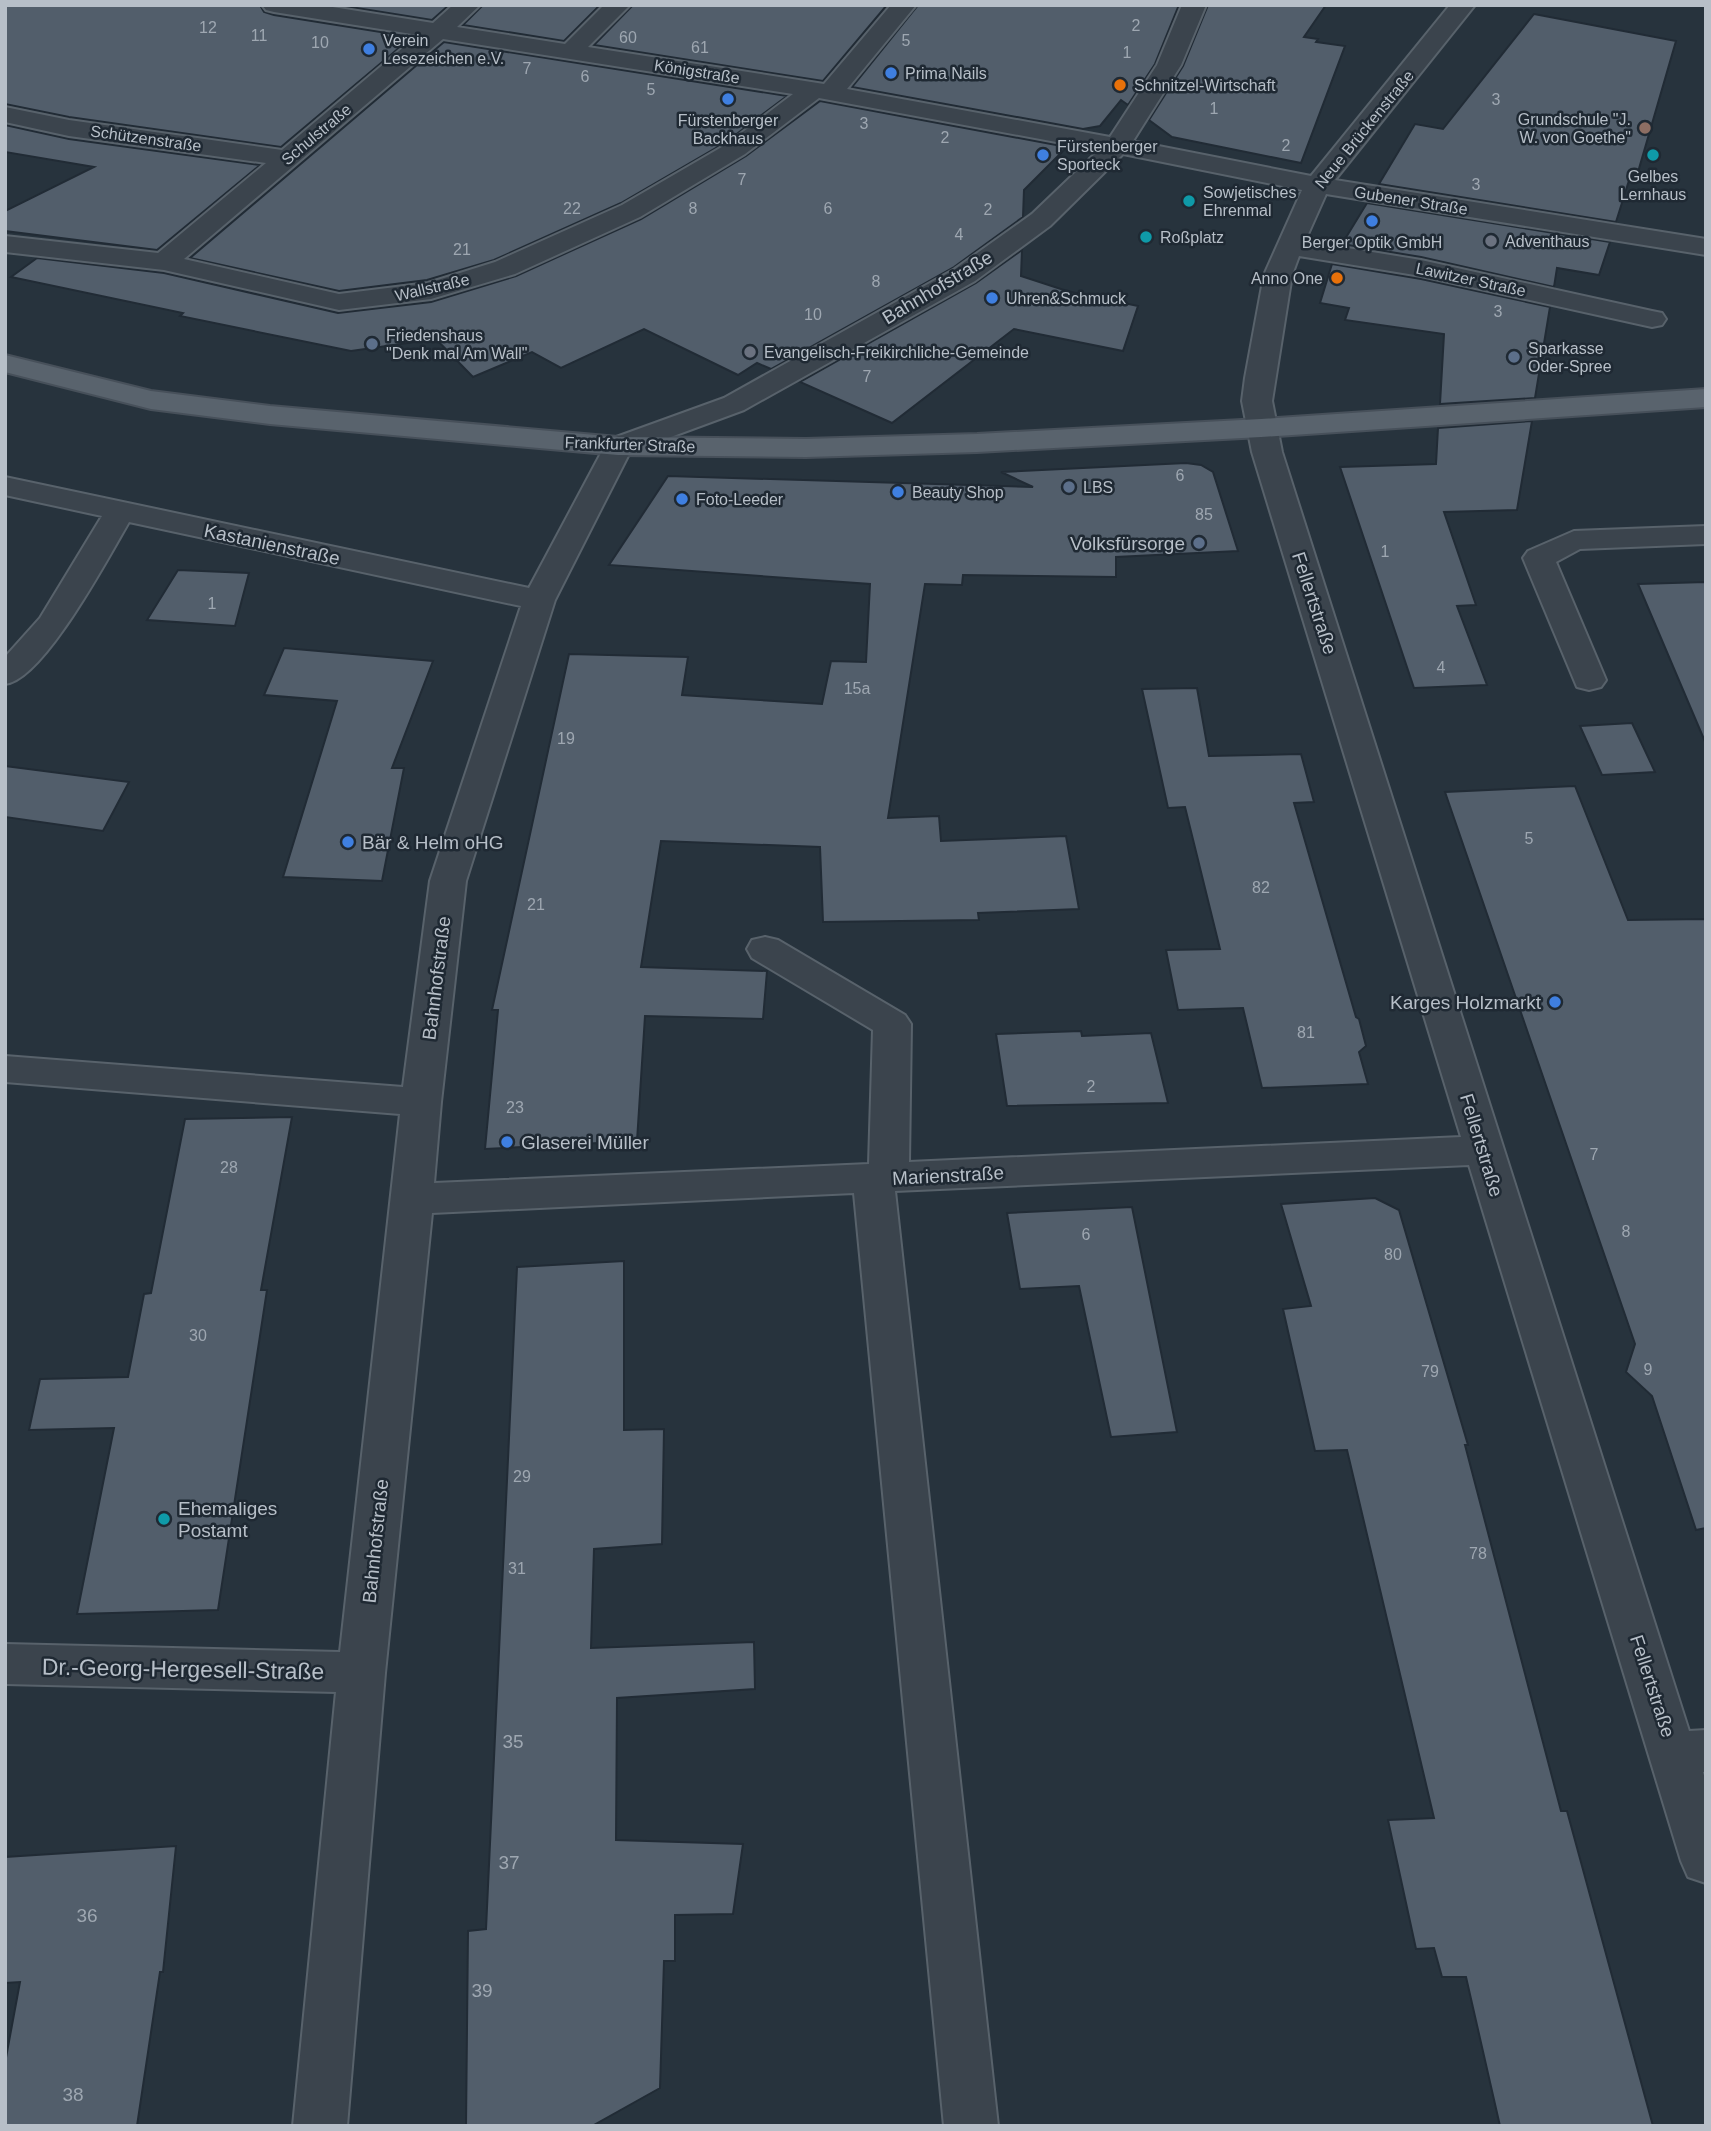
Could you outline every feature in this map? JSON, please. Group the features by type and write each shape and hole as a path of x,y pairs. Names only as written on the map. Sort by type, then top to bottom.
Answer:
{"main road":[{"name":"Frankfurter Straße","path":"5,363 151,400 270,415 618,446 819,448 977,443 1261,428"},
{"path":"1261,428 1706,398"}],"street":[{"name":"Königstraße","path":"274,5 822,92 1117,146"},
{"name":"Schulstraße","path":"163,262 441,31 468,5"},
{"path":"571,51 618,5"},
{"name":"Wallstraße","path":"5,244 163,262 339,302 432,290 505,268 631,211 736,149 822,92 904,5"},
{"name":"Bahnhofstraße","path":"320,2126 360,1673 413,1199 421,1102 448,881 539,600 618,446 734,404 965,275 1041,220 1117,146 1169,65 1194,5"},
{"name":"Neue Brückenstraße","path":"1261,428 1257,401 1258,378 1278,275 1317,185 1463,5"},
{"name":"Schützenstraße","path":"5,114 69,128 287,158"},
{"name":"Gubener Straße","path":"1117,146 1317,185 1706,247"},
{"name":"Lawitzer Straße","path":"1289,246 1421,268 1652,318"},
{"name":"Fellertstraße","path":"1261,428 1483,1150 1690,1752 1706,1861"},
{"name":"Kastanienstraße","path":"5,486 539,600"},
{"path":"7,675 52,623 120,511"},
{"path":"1590,680 1539,558 1574,540 1706,535"},
{"path":"765,949 892,1024 881,1178 971,2126"},
{"path":"5,1069 421,1102"},
{"name":"Marienstraße","path":"413,1199 1483,1150"},
{"name":"Dr.-Georg-Hergesell-Straße","path":"5,1664 360,1673"}],"building":[{"path":"5,5 260,5 264,12 274,15 412,37 281,147 69,117 5,104"},
{"path":"338,5 449,5 432,20"},
{"path":"483,5 600,5 564,41 463,25"},
{"path":"633,5 887,5 823,81 594,45"},
{"path":"918,5 1179,5 1155,64 1128,105 1121,100 1100,126 1083,129 852,87"},
{"path":"1208,5 1326,5 1304,37 1318,39 1316,42 1345,46 1301,163 1172,137 1149,120 1183,66"},
{"path":"1534,14 1676,41 1638,172 1632,171 1616,222 1379,184 1415,124 1443,129"},
{"path":"444,42 787,96 726,142 621,203 494,260 427,280 339,291 190,258"},
{"path":"820,101 1067,147 1024,190 1023,217 954,267 771,369 757,363 738,375 644,329 561,368 532,352 473,377 436,339 351,351 180,316 183,313 11,277 37,258 164,273 338,313 431,302 516,276 641,219 746,156"},
{"path":"5,125 69,139 260,165 157,250 5,231 5,211 94,167 5,152"},
{"path":"1367,203 1610,242 1599,275 1557,268 1554,287 1421,257 1342,244"},
{"path":"1022,250 1021,276 1067,291 1138,306 1123,351 1014,329 892,423 800,382 976,283"},
{"path":"1332,264 1421,279 1550,307 1535,398 1440,404 1444,334 1345,320 1349,308 1320,303"},
{"path":"1532,421 1517,510 1444,512 1476,605 1457,606 1487,685 1414,688 1340,467 1436,464 1438,428"},
{"path":"1186,463 1201,465 1213,472 1238,551 1116,557 1116,577 963,575 962,585 925,584 888,818 939,816 941,841 1066,836 1079,909 978,913 979,920 823,922 820,847 661,841 641,967 767,971 763,1019 645,1016 637,1141 485,1149 498,1010 492,1010 569,654 688,657 682,695 822,704 831,661 866,662 870,584 609,565 668,476 1033,487 1001,472"},
{"path":"178,570 249,573 235,626 147,620"},
{"path":"1706,582 1706,744 1638,584"},
{"path":"284,648 433,661 392,768 404,768 382,881 283,877 337,701 264,695"},
{"path":"1197,688 1209,756 1301,754 1314,802 1294,803 1356,1017 1359,1019 1366,1046 1359,1052 1368,1084 1262,1088 1243,1008 1178,1010 1166,950 1220,949 1185,807 1168,808 1142,689"},
{"path":"1632,723 1655,772 1602,775 1580,726"},
{"path":"5,766 129,782 103,831 5,817"},
{"path":"1575,786 1628,920 1706,919 1706,1528 1696,1530 1652,1396 1626,1372 1635,1344 1445,792"},
{"path":"1081,1031 1082,1036 1151,1033 1168,1103 1007,1106 996,1034"},
{"path":"292,1117 261,1290 267,1290 218,1610 77,1614 114,1428 29,1430 40,1379 128,1377 144,1294 151,1293 185,1119"},
{"path":"1375,1198 1399,1210 1468,1445 1465,1445 1561,1811 1567,1811 1653,2126 1500,2126 1466,1977 1442,1977 1434,1948 1416,1949 1388,1820 1434,1818 1347,1450 1315,1451 1283,1309 1311,1306 1281,1204"},
{"path":"1132,1207 1177,1432 1111,1437 1079,1286 1020,1289 1007,1213"},
{"path":"624,1261 624,1430 664,1429 662,1544 594,1549 591,1648 754,1642 755,1689 617,1698 616,1840 743,1844 733,1914 675,1915 675,1961 664,1961 660,2088 592,2126 466,2126 468,1931 486,1929 517,1267"},
{"path":"176,1846 163,1972 160,1972 137,2126 5,2126 5,2063 20,1982 5,1983 5,1857"}],"place":[{"name":"Verein Lesezeichen e.V.","path":"369,49"},
{"name":"Prima Nails","path":"891,73"},
{"name":"Schnitzel-Wirtschaft","path":"1120,85"},
{"name":"Fürstenberger Backhaus","path":"728,99"},
{"name":"Grundschule \"J. W. von Goethe\"","path":"1645,128"},
{"name":"Fürstenberger Sporteck","path":"1043,155"},
{"name":"Gelbes Lernhaus","path":"1653,155"},
{"name":"Sowjetisches Ehrenmal","path":"1189,201"},
{"name":"Berger Optik GmbH","path":"1372,221"},
{"name":"Roßplatz","path":"1146,237"},
{"name":"Adventhaus","path":"1491,241"},
{"name":"Anno One","path":"1337,278"},
{"name":"Uhren&Schmuck","path":"992,298"},
{"name":"Friedenshaus \"Denk mal Am Wall\"","path":"372,344"},
{"name":"Evangelisch-Freikirchliche-Gemeinde","path":"750,352"},
{"name":"Sparkasse Oder-Spree","path":"1514,357"},
{"name":"LBS","path":"1069,487"},
{"name":"Beauty Shop","path":"898,492"},
{"name":"Foto-Leeder","path":"682,499"},
{"name":"Volksfürsorge","path":"1199,543"},
{"name":"Bär & Helm oHG","path":"348,842"},
{"name":"Karges Holzmarkt","path":"1555,1002"},
{"name":"Glaserei Müller","path":"507,1142"},
{"name":"Ehemaliges Postamt","path":"164,1519"}]}
